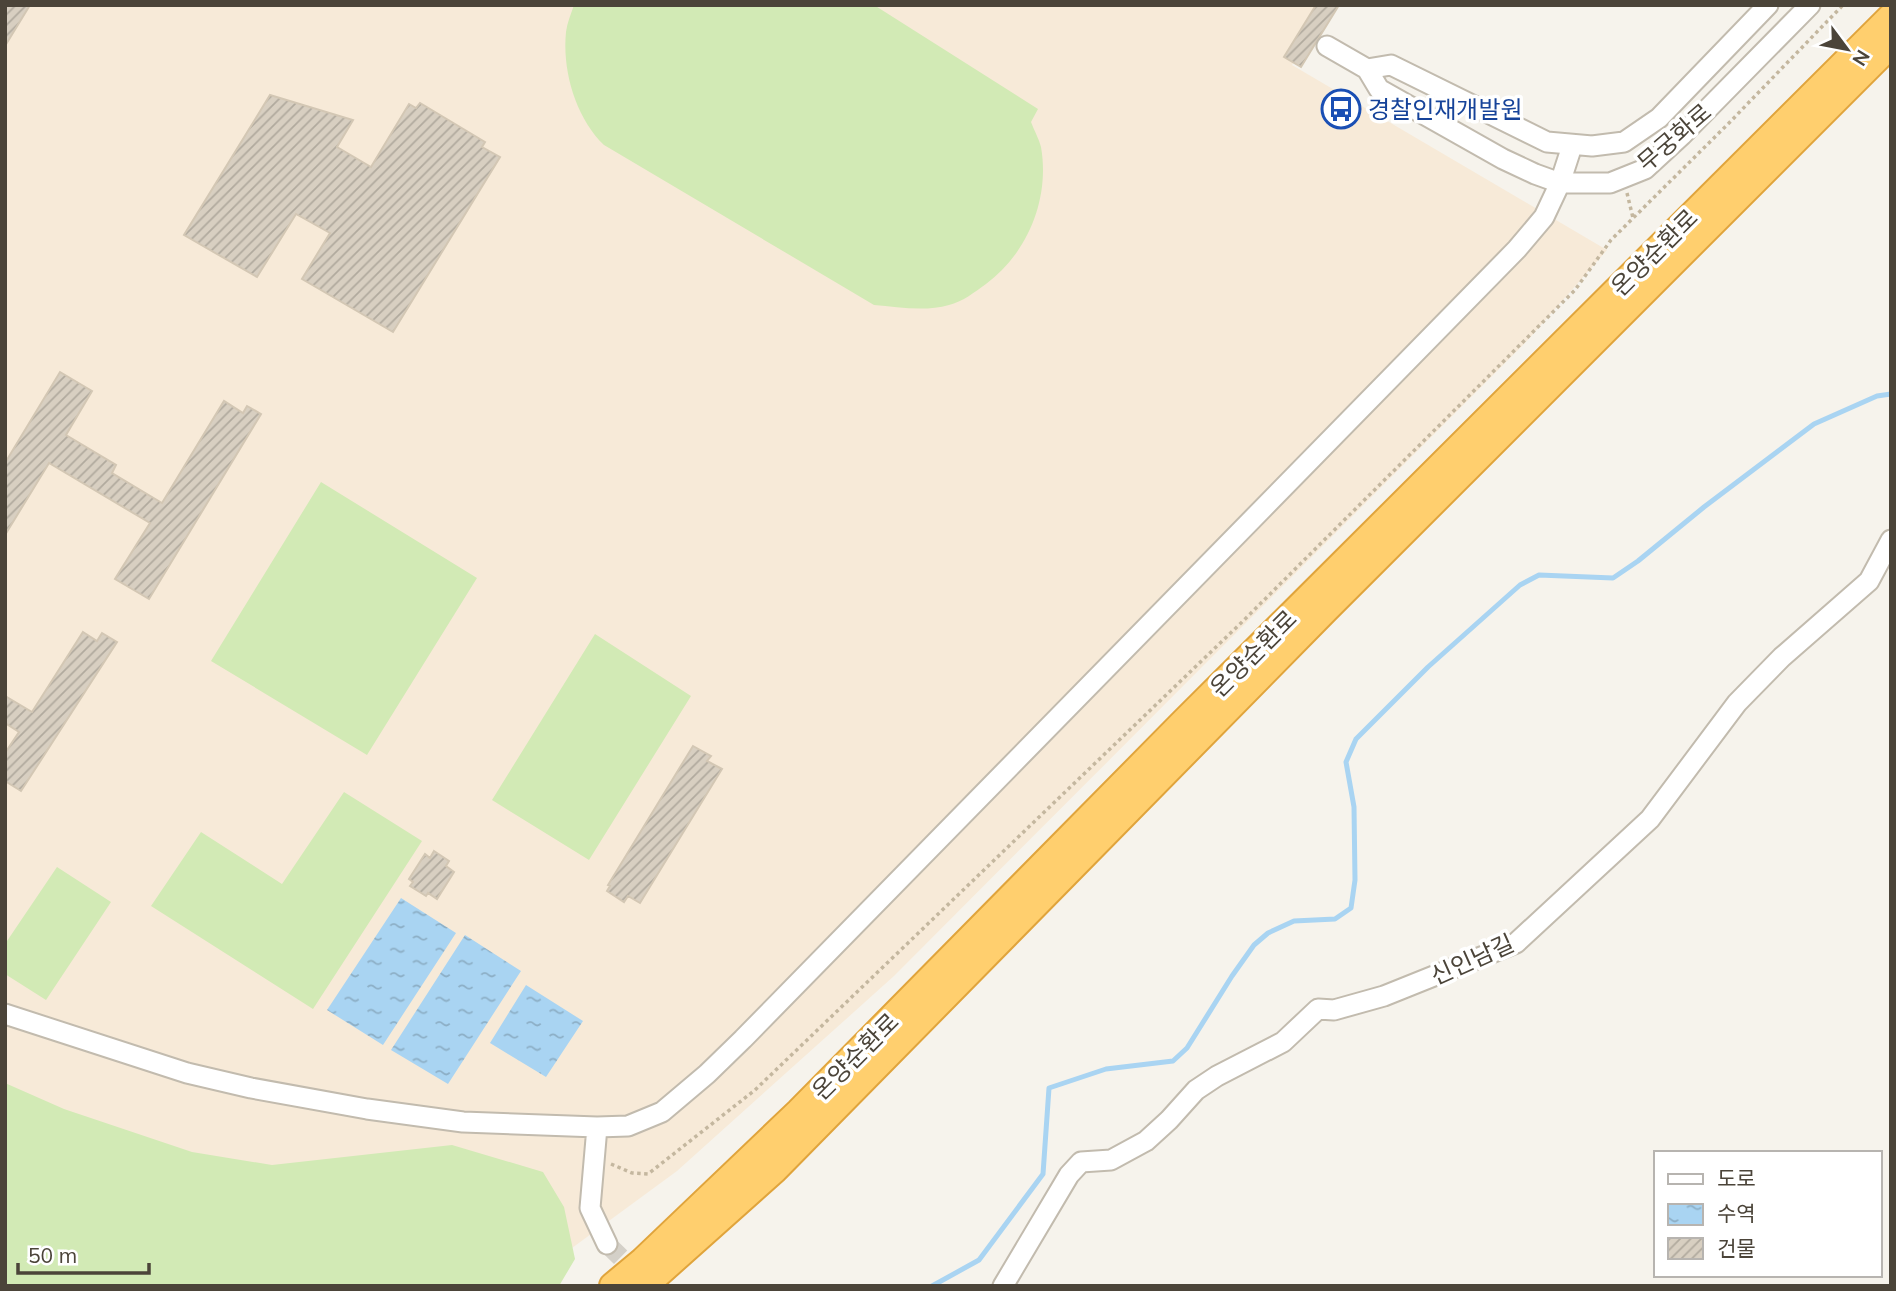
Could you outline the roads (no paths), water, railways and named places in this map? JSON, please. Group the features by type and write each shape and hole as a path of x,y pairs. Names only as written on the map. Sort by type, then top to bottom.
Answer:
{"highway":[{"name":"온양순환로","path":"613,1286 643,1261 799,1112 1173,733 1891,16"},
{"name":"온양순환로","path":"643,1286 775,1169 1325,610 1891,44"}],"street":[{"name":"무궁화로","path":"1367,69 1391,65 1547,142 1572,146 1624,142 1658,118 1768,5"},
{"name":"무궁화로","path":"1327,46 1367,69 1378,89 1503,159 1560,184 1610,183 1645,169 1810,5"},
{"path":"5,1014 187,1073 264,1091 367,1109 463,1122 597,1127 628,1126 662,1112 707,1074 1517,249 1544,217 1560,184 1572,146"},
{"name":"신인남길","path":"1003,1286 1069,1175 1081,1162 1111,1160 1146,1141 1196,1090 1217,1076 1283,1042 1318,1009 1334,1010 1384,996 1516,943 1650,818 1737,703 1810,631 1870,581 1891,540"},
{"path":"597,1127 590,1208 607,1244"}],"water":[{"path":"401,898 456,933 383,1045 327,1010"},
{"path":"465,935 521,971 448,1084 391,1050"},
{"path":"526,985 583,1021 546,1077 490,1043"}],"waterway":[{"path":"932,1286 979,1260 1043,1174 1049,1088 1106,1069 1173,1061 1187,1048 1254,945 1268,933 1294,921 1335,919 1351,908 1355,880 1354,807 1346,762 1356,739 1428,667 1520,585 1539,575 1613,578 1814,424 1877,396 1891,394"}],"tunnel":[{"path":"607,1244 642,1278"}],"place":[{"name":"경찰인재개발원","path":"1341,109"}]}
